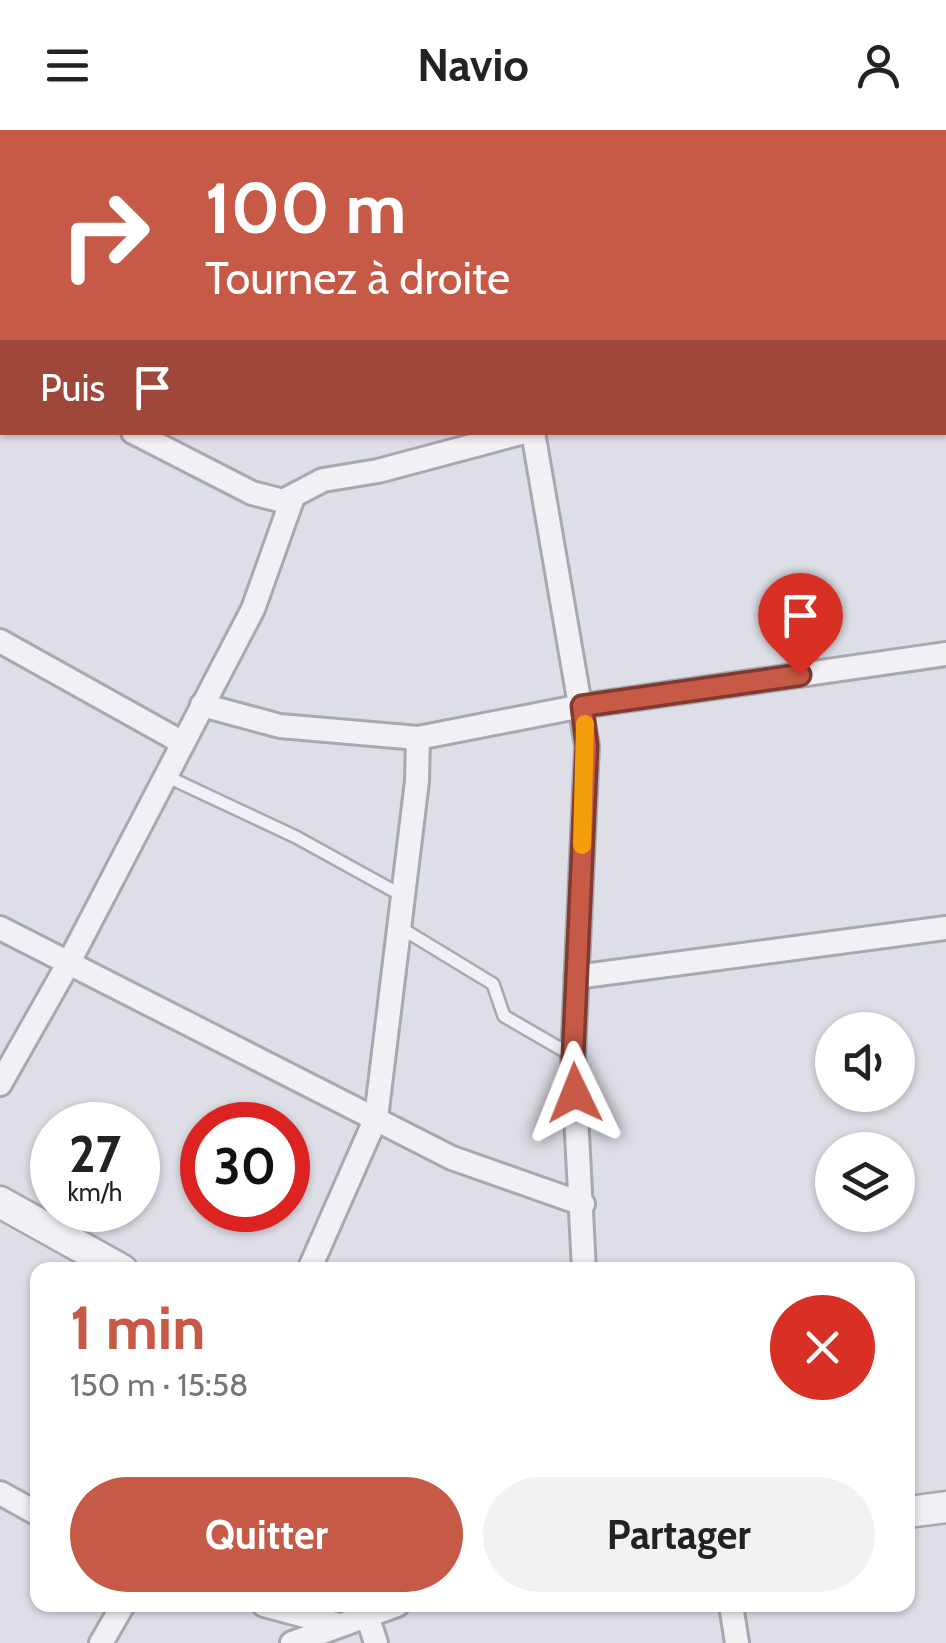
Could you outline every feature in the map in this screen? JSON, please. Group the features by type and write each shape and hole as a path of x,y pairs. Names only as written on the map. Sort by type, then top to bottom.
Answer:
{"street":[{"path":"139,435 252,493 283,500 322,480 378,471 513,435"},
{"path":"534,435 587,746 573,1056 584,1262"},
{"path":"0,1084 68,966 253,609 293,497"},
{"path":"0,641 183,743"},
{"path":"202,705 280,726 418,738 582,706 946,654"},
{"path":"313,1262 376,1118 401,928 418,738"},
{"path":"0,928 68,966 452,1158 583,1204"},
{"path":"576,978 946,928"},
{"path":"0,1202 108,1262"},
{"path":"0,1493 30,1510"},
{"path":"915,1511 946,1507"},
{"path":"100,1643 119,1612"},
{"path":"292,1612 339,1624"},
{"path":"292,1643 376,1612"},
{"path":"732,1612 737,1643"},
{"path":"367,1615 376,1643"}],"lane":[{"path":"164,775 296,837 403,896"},
{"path":"401,928 493,984 504,1016 573,1056"}],"slow traffic":[{"path":"582,845 585,724"}],"route":[{"path":"575,1093 573,1056 587,746 582,706 800,675"}]}
